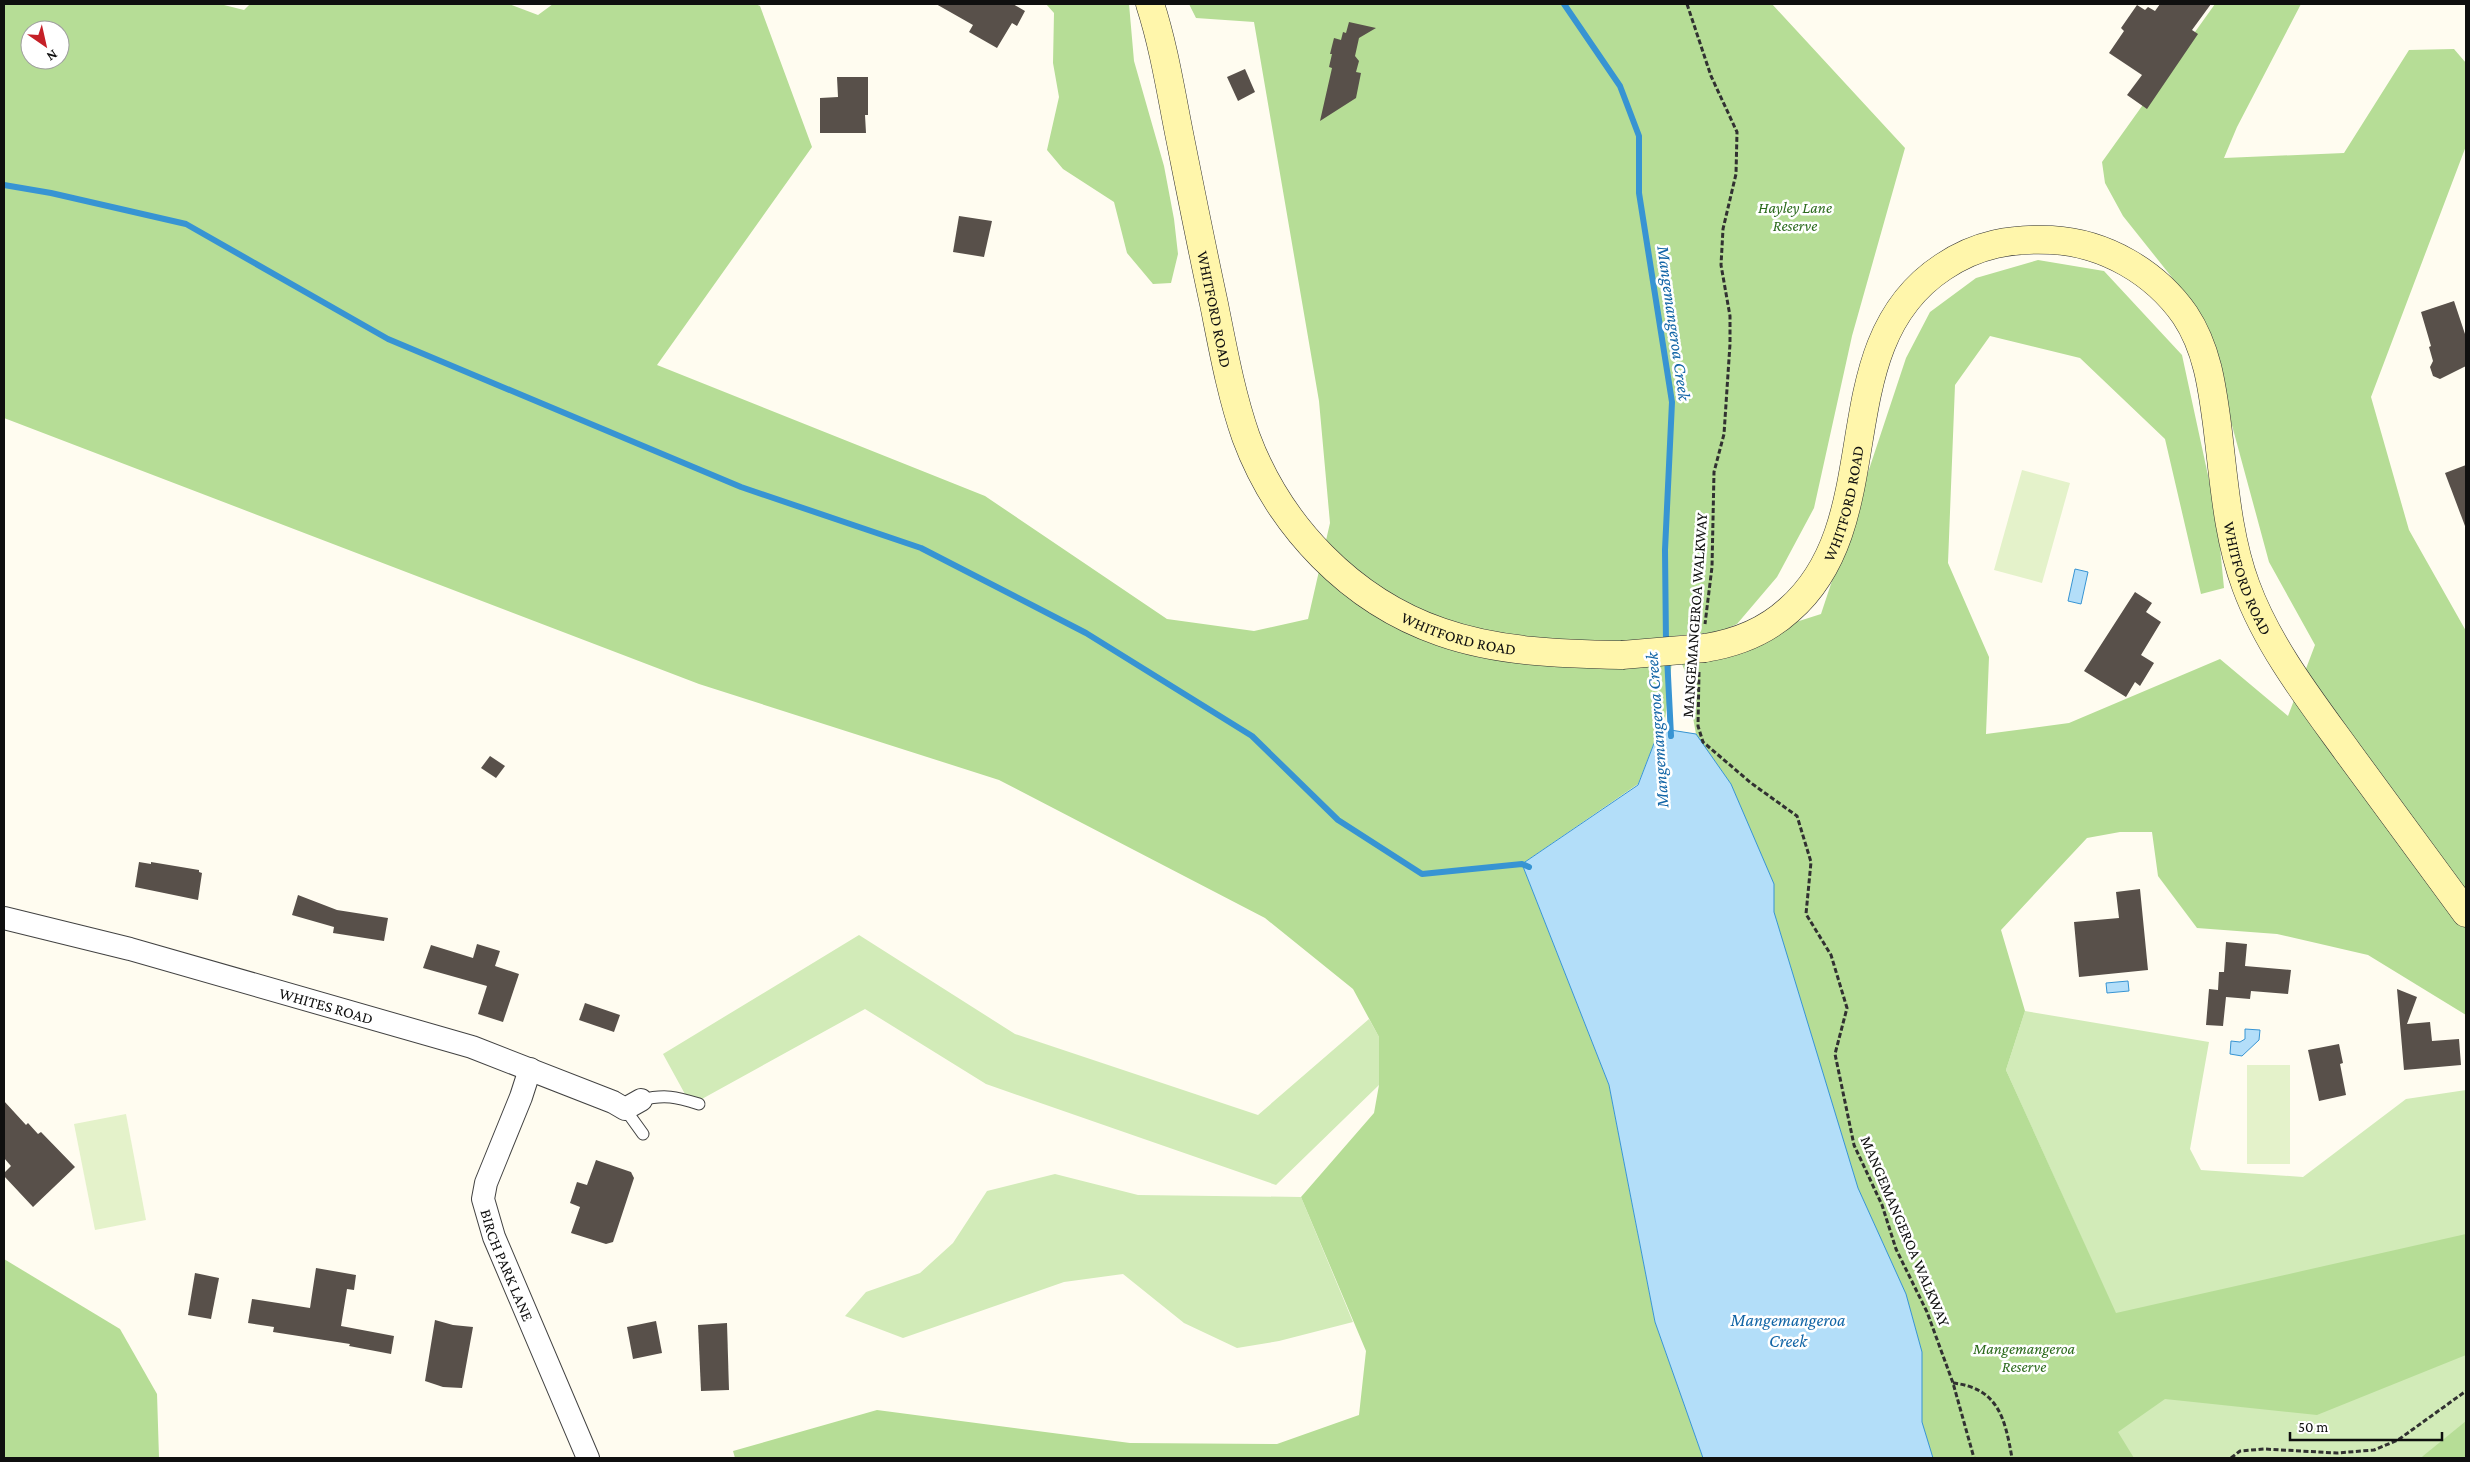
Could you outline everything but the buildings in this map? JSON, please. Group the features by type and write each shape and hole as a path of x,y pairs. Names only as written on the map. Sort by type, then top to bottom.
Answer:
{"main road":[{"name":"WHITFORD ROAD","path":"1150,4 1165,63 1236,407 1263,475 1291,522 1310,545 1358,588 1384,605 1441,632 1498,646 1543,652 1622,655 1703,648 1752,634 1780,618 1810,590 1831,554 1845,514 1868,385 1876,355 1898,312 1920,284 1948,263 1994,243 2031,239 2067,241 2103,250 2134,266 2149,278 2175,302 2191,325 2206,359 2213,393 2231,534 2239,567 2253,604 2278,651 2326,723 2466,913"}],"street":[{"name":"WHITES ROAD","path":"4,918 130,948 472,1047 613,1102 633,1104"},
{"name":"BIRCH PARK LANE","path":"530,1069 521,1097 486,1183 484,1199 494,1238 588,1458"}],"lane":[{"path":"643,1134 633,1104 660,1095 676,1097 698,1104"}],"path":[{"name":"MANGEMANGEROA WALKWAY","path":"1687,4 1710,76 1737,132 1736,174 1723,229 1721,265 1730,316 1730,344 1724,434 1714,472 1712,568 1703,648 1698,726 1703,742 1751,783 1796,816 1811,862 1806,914 1831,955 1847,1008 1835,1054 1854,1145 1882,1205 1896,1249 1927,1312 1953,1383 1974,1458"},
{"path":"1953,1383 1971,1385 1990,1396 2000,1415 2012,1458"},
{"path":"2231,1458 2240,1451 2264,1449 2337,1453 2374,1450 2398,1440 2466,1391"}],"green space":[{"name":"Hayley Lane Reserve","path":"4,4 220,4 244,10 250,4 509,4 538,15 553,4 755,4 760,6 812,147 657,365 985,496 1167,619 1254,631 1308,619 1330,523 1319,401 1254,22 1196,18 1189,4 1772,4 1905,148 1852,336 1814,508 1777,577 1737,624 1719,632 1675,636 1664,729 1658,733 1638,784 1522,864 1609,1085 1655,1322 1703,1458 735,1458 733,1451 877,1410 1130,1443 1277,1444 1359,1415 1366,1351 1301,1197 1374,1113 1379,1085 1379,1037 1353,989 1265,918 999,780 699,684 4,418"},
{"path":"1046,4 1129,4 1134,61 1164,166 1174,219 1178,254 1171,283 1153,284 1127,253 1114,202 1063,169 1047,150 1059,97 1053,63 1054,13"},
{"name":"Mangemangeroa Reserve","path":"2215,4 2301,4 2237,127 2224,158 2344,153 2409,50 2454,49 2466,63 2466,146 2371,397 2409,530 2466,631 2466,1015 2368,955 2277,934 2197,928 2158,876 2152,832 2120,832 2087,838 2001,930 2025,1011 2006,1070 2116,1313 2466,1234 2466,1355 2317,1415 2165,1399 2118,1432 2134,1458 1933,1458 1922,1422 1922,1352 1906,1294 1858,1188 1774,912 1774,884 1731,784 1696,734 1684,669 1680,659 1821,614 1906,358 1930,312 1976,278 2038,260 2104,271 2182,355 2217,517 2224,588 2201,594 2165,439 2080,358 1990,336 1955,385 1948,563 1989,657 1986,734 2069,723 2220,659 2288,716 2315,645 2269,562 2207,333 2178,285 2123,216 2105,183 2102,162"},
{"path":"2022,470 2070,483 2042,583 1994,570"},
{"name":"Mangemangeroa Reserve","path":"1664,729 1696,734 1729,781 2034,1164 2113,1308 2006,1070 2025,1011 2209,1042 2190,1149 2201,1170 2303,1177 2406,1099 2466,1090 2466,1458 1703,1458 1658,733"},
{"path":"859,935 1015,1034 1258,1115 1369,1019 1379,1037 1379,1085 1276,1185 986,1084 865,1009 691,1105 663,1054"},
{"path":"2247,1065 2290,1065 2290,1164 2247,1164"},
{"path":"126,1114 146,1220 95,1230 74,1124"},
{"path":"1055,1174 1138,1195 1301,1197 1353,1322 1279,1341 1237,1348 1184,1323 1123,1274 1064,1282 903,1338 845,1316 866,1292 920,1273 953,1243 987,1191"},
{"path":"4,1259 120,1329 157,1394 159,1458 4,1458"},
{"path":"2466,1421 2466,1458 2421,1458 2423,1456"}],"water":[{"path":"2075,569 2088,572 2081,604 2068,601"},
{"name":"Mangemangeroa Creek","path":"1664,729 1696,734 1731,784 1774,884 1774,912 1858,1188 1906,1294 1922,1352 1922,1422 1933,1458 1703,1458 1655,1322 1609,1085 1522,864 1638,785 1658,733"},
{"path":"2128,981 2129,991 2107,993 2106,983"},
{"path":"2245,1029 2260,1030 2259,1040 2242,1056 2230,1054 2231,1041 2240,1042 2245,1039"}],"waterway":[{"name":"Mangemangeroa Creek","path":"1564,4 1620,86 1639,136 1639,193 1672,402 1665,550 1666,644"},
{"path":"4,185 51,193 186,224 388,339 741,487 921,548 1086,633 1252,736 1338,820 1422,874 1522,864 1529,867"},
{"name":"Mangemangeroa Creek","path":"1667,656 1671,736"}]}
